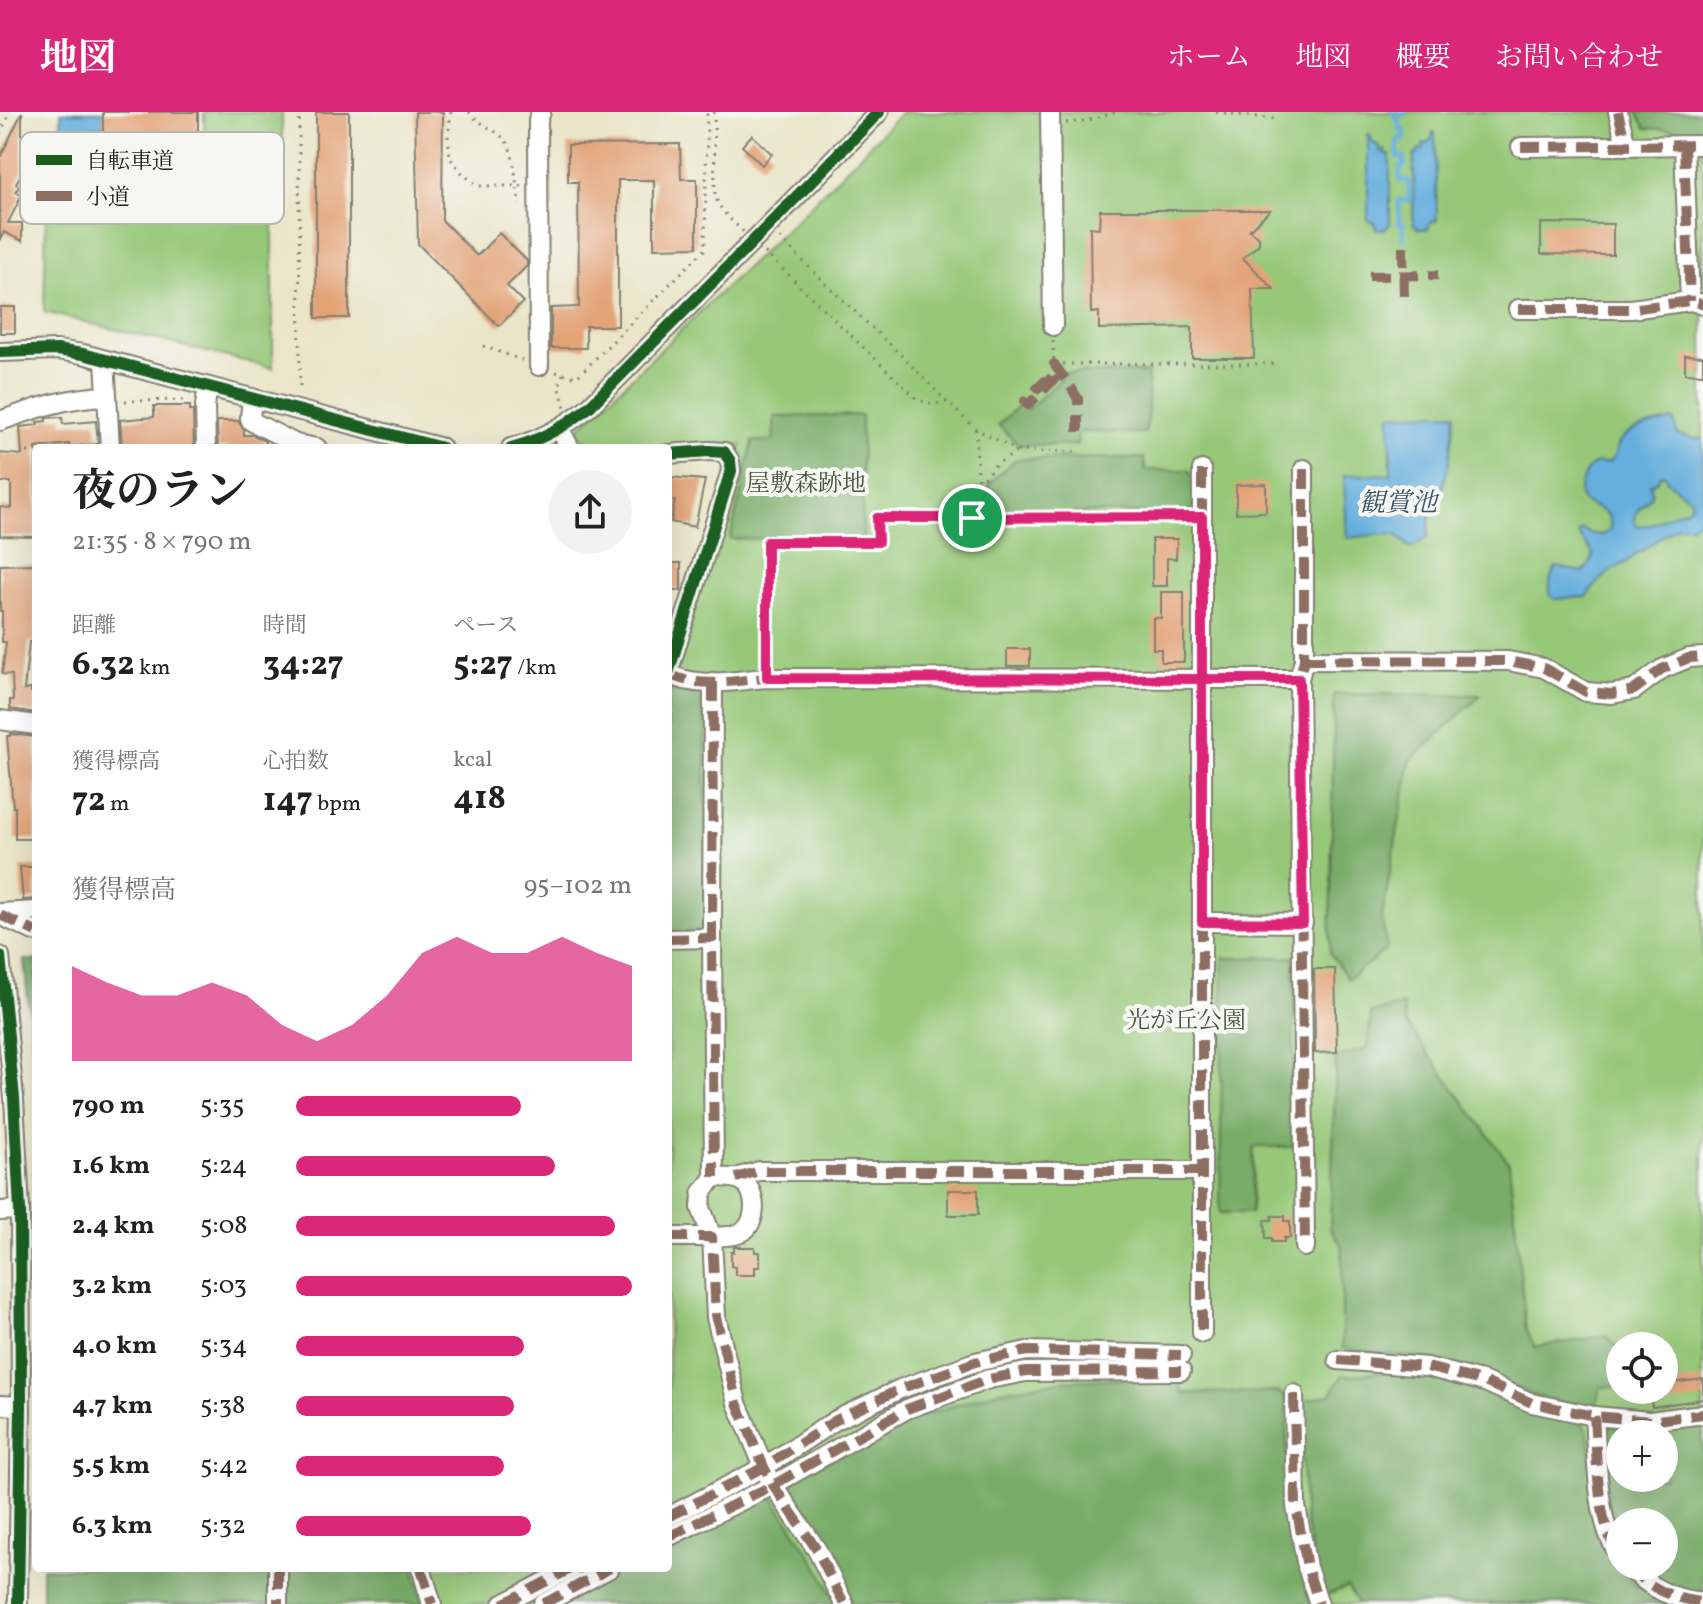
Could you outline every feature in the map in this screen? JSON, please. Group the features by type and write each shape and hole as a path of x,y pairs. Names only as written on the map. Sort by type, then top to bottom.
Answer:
{"street":[{"path":"539,366 538,120 541,112"},
{"path":"523,444 566,425 589,407 879,112"},
{"path":"1618,112 1626,145"},
{"path":"1051,118 1053,326"},
{"path":"1518,309 1631,309 1696,302 1694,146 1521,147"},
{"path":"0,352 57,350 105,360 207,394 252,398 415,444"},
{"path":"105,360 110,444"},
{"path":"206,444 207,394"},
{"path":"0,421 61,401 83,397 107,398"},
{"path":"252,398 251,421 296,444"},
{"path":"566,425 569,444"},
{"path":"672,454 724,452 730,461 731,471 672,660"},
{"path":"1304,469 1304,660 1299,679 1305,1247"},
{"path":"1202,470 1202,1333"},
{"path":"1304,660 1508,661 1544,668 1586,692 1612,694 1634,690 1662,669 1689,658 1703,657"},
{"path":"672,676 677,679 713,682 767,678 1299,679"},
{"path":"713,682 714,1177 702,1193 701,1208 712,1237 716,1317 737,1403 764,1467 817,1550 844,1604"},
{"path":"0,720 32,724"},
{"path":"0,914 32,911"},
{"path":"0,914 32,930"},
{"path":"1202,922 1303,923"},
{"path":"672,939 712,938"},
{"path":"0,956 3,1013 14,1098 9,1164 20,1210 29,1295 21,1406 18,1604"},
{"path":"714,1177 736,1178 759,1171 1202,1171"},
{"path":"672,1237 739,1234 751,1223 755,1201 746,1184 736,1178"},
{"path":"0,1211 20,1210"},
{"path":"672,1515 764,1467 836,1420 900,1389 975,1362 1027,1351 1181,1363 1026,1372 989,1379 907,1409 773,1485 672,1535"},
{"path":"1338,1360 1427,1367 1485,1382 1532,1403 1594,1416 1650,1421 1703,1414"},
{"path":"1294,1394 1296,1506 1307,1567 1319,1604"},
{"path":"0,1405 21,1406"},
{"path":"1594,1416 1606,1524"},
{"path":"0,1528 20,1531"},
{"path":"278,1572 278,1604"},
{"path":"422,1572 432,1604"},
{"path":"503,1604 564,1572"},
{"path":"543,1604 603,1572"},
{"path":"1643,1580 1673,1597 1703,1602"}],"path":[{"path":"0,134 10,112"},
{"path":"299,112 300,398"},
{"path":"451,112 448,136 450,158 463,174 478,186 539,185"},
{"path":"469,112 505,140 514,166 522,210 539,229"},
{"path":"483,346 577,377 705,249 707,112"},
{"path":"714,112 715,194 727,216 916,398 935,405 947,402"},
{"path":"1051,118 1085,121 1116,112"},
{"path":"1216,112 1275,119"},
{"path":"768,226 976,429 1018,451 1077,452"},
{"path":"1053,326 1054,364 1278,364"},
{"path":"563,374 559,386 566,425"},
{"path":"107,398 207,394"},
{"path":"972,518 978,484 976,429"},
{"path":"978,484 994,466 1018,451"},
{"path":"27,452 32,452"},
{"path":"767,678 767,542 878,542 877,518 1202,517"}],"green space":[{"path":"204,112 282,112 282,132 204,132"},
{"name":"光が丘公園","path":"902,112 1703,112 1703,1604 42,1604 42,1572 672,1572 672,685 742,444 672,448 672,444 588,444 577,430 806,210"},
{"path":"1637,112 1703,112 1703,132 1646,128"},
{"path":"46,224 273,224 273,368 44,312"},
{"path":"1060,373 1148,373 1145,433 1078,432 1077,445 1019,445 998,425 1022,402 1028,409 1060,380"},
{"name":"屋敷森跡地","path":"861,415 863,538 730,539 753,441 773,441 775,417"},
{"path":"1144,458 1145,470 1188,470 1195,479 1194,508 1189,513 989,513 982,510 989,487 1016,459"},
{"path":"672,691 705,695 706,922 698,932 672,932"},
{"path":"1334,694 1481,695 1410,761 1382,918 1387,949 1348,979 1330,953"},
{"path":"1294,957 1293,1147 1254,1147 1251,1213 1220,1213 1223,958"},
{"path":"24,960 32,960 32,1038"},
{"path":"1403,1005 1405,1022 1509,1163 1526,1329 1535,1347 1606,1336 1606,1387 1600,1387 1596,1409 1535,1396 1471,1369 1433,1360 1342,1348 1342,1246 1330,1228 1336,1057 1367,1049 1371,1013"},
{"path":"1404,1370 1437,1375 1584,1424 1606,1545 1606,1580 1630,1580 1636,1586 1675,1604 1359,1604 1347,1587 1324,1596 1313,1562 1304,1513 1300,1401 1330,1395 1342,1376"},
{"path":"1180,1377 1182,1393 1278,1392 1284,1396 1292,1537 1311,1604 853,1604 791,1497 791,1482 795,1477 916,1418 998,1391 1061,1381"},
{"path":"1703,1421 1703,1595 1675,1590 1660,1580 1678,1580 1678,1508 1610,1508 1608,1492 1678,1492 1678,1422"},
{"path":"1606,1426 1606,1470 1602,1430"},
{"path":"759,1497 773,1498 814,1560 837,1604 554,1604 615,1572 672,1572 672,1542"},
{"path":"42,1572 414,1572 424,1604 42,1604"}],"water":[{"path":"61,112 103,112 103,132 61,132"},
{"path":"1433,132 1437,220 1430,223 1428,229 1419,229 1413,224 1414,155 1418,154 1418,150 1423,150 1423,144 1432,138"},
{"path":"1368,134 1372,142 1380,146 1380,151 1385,150 1385,155 1390,155 1390,224 1385,229 1377,229 1375,223 1368,220"},
{"name":"観賞池","path":"1456,413 1449,464 1442,489 1431,508 1428,537 1411,548 1396,535 1347,538 1344,475 1391,474 1390,414"},
{"path":"1674,420 1677,434 1703,438 1703,515 1692,525 1678,525 1612,571 1587,597 1555,599 1550,595 1550,580 1556,567 1583,572 1592,559 1591,551 1578,532 1582,530 1603,535 1610,530 1607,515 1582,500 1580,491 1586,472 1596,463 1611,460 1626,435 1646,426","holes":["1659,476 1666,476 1666,480 1692,503 1687,509 1650,525 1638,526 1635,516 1651,495 1650,484"]}],"building":[{"path":"22,112 20,176 16,184 20,199 8,223 22,224 22,241 4,232 0,240 0,158"},
{"path":"103,112 198,112 198,132 103,132"},
{"path":"316,112 349,112 349,318 316,318"},
{"path":"415,112 443,112 442,220 477,256 499,233 527,261 527,266 507,286 523,302 499,326 418,244"},
{"path":"752,135 772,154 762,165 742,146"},
{"path":"680,144 681,179 697,179 697,247 654,248 654,180 618,180 618,326 586,326 586,348 551,348 551,308 579,307 578,182 568,182 568,145"},
{"path":"1100,210 1270,210 1249,230 1259,237 1259,244 1243,258 1274,289 1252,289 1254,358 1192,358 1192,327 1099,329 1099,312 1091,313 1090,227 1099,228"},
{"path":"1541,223 1613,224 1613,255 1541,254"},
{"path":"0,307 15,307 15,333 0,333"},
{"path":"1685,355 1703,356 1703,374 1685,373"},
{"path":"154,406 190,406 190,411 193,411 194,444 122,444 120,420 154,417"},
{"path":"62,417 63,424 96,421 98,444 32,444 32,537 0,536 0,507 11,508 11,482 0,482 0,453 22,455 20,427 38,425 37,422 46,421 46,418"},
{"path":"217,421 238,421 244,435 253,435 265,441 265,444 218,444"},
{"path":"672,477 705,480 695,527 672,522 675,501 672,501"},
{"path":"1266,484 1266,512 1236,513 1236,485"},
{"path":"1152,539 1177,539 1176,559 1167,558 1167,586 1152,586"},
{"path":"672,563 681,563 681,590 672,590"},
{"path":"32,564 32,642 29,642 24,690 31,689 32,712 10,709 10,700 13,700 12,675 2,674 6,642 2,642 0,565"},
{"path":"1161,592 1184,592 1184,662 1161,662 1161,649 1153,649 1153,618 1161,618"},
{"path":"1007,649 1030,649 1030,666 1007,666"},
{"path":"7,736 32,737 32,839 15,839 15,807"},
{"path":"20,867 32,867 32,899 23,900"},
{"path":"1314,969 1335,969 1337,1052 1315,1053"},
{"path":"948,1190 978,1190 978,1215 948,1215"},
{"path":"1272,1216 1285,1216 1285,1221 1290,1221 1290,1238 1284,1238 1284,1242 1272,1242 1272,1238 1266,1238 1265,1220 1272,1220"},
{"path":"734,1247 755,1247 755,1252 760,1252 760,1267 755,1267 755,1275 735,1275 735,1267 731,1266"},
{"path":"1703,1379 1703,1399 1678,1403 1678,1382"}],"waterway":[{"path":"1392,112 1399,121 1399,129 1404,129 1404,139 1398,139 1398,157 1404,157 1404,166 1400,166 1400,181 1409,181 1409,200 1399,200 1399,224 1403,224 1403,239"},
{"path":"1401,115 1406,112"}],"marked path":[{"path":"1618,112 1626,145"},
{"path":"1521,147 1703,145"},
{"path":"1684,146 1690,301"},
{"path":"1403,246 1404,298"},
{"path":"1369,276 1438,275"},
{"path":"1518,309 1631,309 1690,301 1703,304"},
{"path":"1045,377 1047,379 1025,401 1028,405 1055,379 1054,364 1078,399 1078,432"},
{"path":"1304,469 1304,660 1299,679 1305,1247"},
{"path":"1202,470 1202,1333"},
{"path":"1304,660 1508,661 1544,668 1586,692 1612,694 1634,690 1662,669 1689,658 1703,657"},
{"path":"672,675 703,683 767,678 1299,679"},
{"path":"713,682 714,1177"},
{"path":"0,915 32,930"},
{"path":"1202,922 1303,923"},
{"path":"672,939 712,938"},
{"path":"736,1178 759,1171 1202,1171"},
{"path":"672,1237 712,1237 716,1317 737,1403 773,1485 817,1550 844,1604"},
{"path":"672,1515 764,1467 836,1420 900,1389 975,1362 1027,1351 1181,1355"},
{"path":"1338,1360 1427,1367 1485,1382 1532,1403 1594,1416 1650,1421 1703,1414"},
{"path":"672,1535 773,1485 907,1409 989,1379 1026,1372 1181,1371"},
{"path":"1294,1394 1296,1506 1307,1567 1319,1604"},
{"path":"1594,1416 1597,1469 1606,1527"},
{"path":"278,1572 278,1604"},
{"path":"422,1572 432,1604"},
{"path":"503,1604 564,1572"},
{"path":"543,1604 603,1572"},
{"path":"1644,1580 1663,1592 1703,1602"}],"cycle path":[{"path":"523,444 552,432 589,407 879,112"},
{"path":"0,352 57,350 83,354 427,444"},
{"path":"672,454 724,452 730,461 731,471 672,660"},
{"path":"0,956 14,1098 20,1210 18,1604"}],"route":[{"path":"972,518 877,518 878,542 767,542 767,678 1202,679 1202,922 1303,923 1299,679 1202,679 1202,517 972,518"}]}
